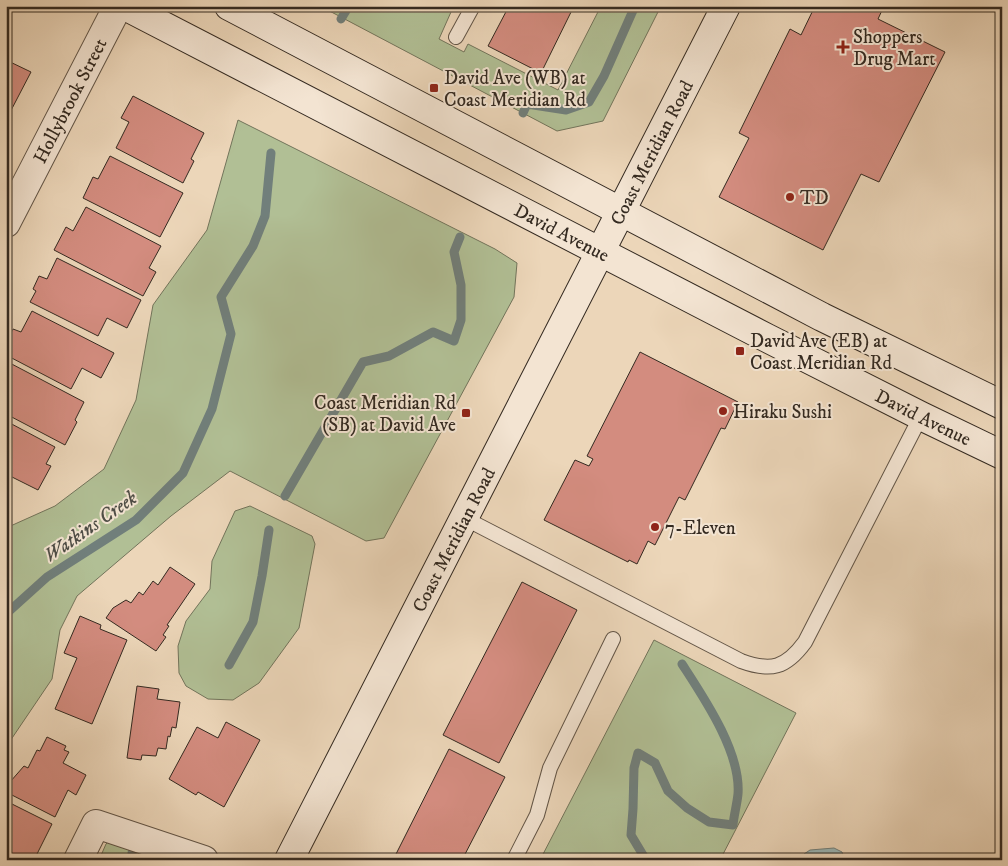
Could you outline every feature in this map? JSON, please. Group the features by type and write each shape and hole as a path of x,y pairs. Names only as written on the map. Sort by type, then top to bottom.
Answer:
{"main road":[{"name":"Hollybrook Street","path":"8,214 118,6"},
{"name":"David Avenue","path":"124,6 600,252 921,416 1002,455"},
{"path":"229,6 822,317 1002,405"},
{"name":"Coast Meridian Road","path":"289,860 726,6"},
{"path":"78,860 96,824 204,860"}],"lane":[{"path":"456,37 473,6"},
{"path":"464,518 741,661 756,667 773,667 788,660 806,642 921,416"},
{"path":"514,860 537,815 550,768 613,639"}],"green space":[{"path":"320,6 440,6 451,12 439,39 464,52 468,44 558,90 601,6 661,6 603,121 557,131"},
{"path":"238,120 495,249 517,263 514,297 384,538 366,541 230,471 171,516 77,596 60,630 52,679 6,747 6,528 55,506 104,469 136,400 153,305 207,230"},
{"path":"250,506 312,536 315,544 299,628 259,683 233,700 208,699 186,686 179,673 178,646 186,621 210,589 212,561 235,511"},
{"path":"654,640 796,713 720,860 540,860"},
{"path":"119,831 194,860 99,860 106,844"}],"water":[{"path":"834,848 842,852 845,860 802,860 804,854 810,850"}],"building":[{"path":"509,6 574,6 541,73 488,46"},
{"path":"815,6 884,6 878,19 945,52 879,182 861,174 823,250 719,197 749,138 739,133 790,29 801,35"},
{"path":"6,60 31,72 6,120"},
{"path":"133,96 204,133 191,159 194,161 183,183 116,148 129,122 121,118"},
{"path":"110,156 183,193 160,237 83,198 93,177 98,179"},
{"path":"86,207 161,246 149,268 156,272 143,296 54,250 66,227 73,231"},
{"path":"57,258 141,300 127,328 107,318 98,336 30,302 36,291 33,289 39,276 47,279"},
{"path":"32,311 114,353 101,378 82,368 71,389 6,355 10,344 6,342 13,329 21,332"},
{"path":"640,352 738,402 725,429 721,428 685,500 679,497 655,545 648,541 637,564 629,560 628,562 544,520 575,460 589,466 593,459 587,456"},
{"path":"6,361 84,402 75,420 77,422 65,445 6,414"},
{"path":"6,421 55,447 46,464 51,466 38,490 6,474"},
{"path":"170,567 195,584 167,625 169,626 163,635 166,637 156,651 106,618 113,608 126,600 131,603 139,592 143,595 153,581 158,585"},
{"path":"522,582 577,610 499,763 443,735"},
{"path":"80,616 101,625 100,629 127,640 92,724 55,709 77,658 64,653"},
{"path":"137,686 159,689 157,699 180,702 176,728 172,727 166,749 158,748 156,756 142,755 141,760 127,758"},
{"path":"226,722 260,740 224,807 198,792 196,795 169,779 197,727 218,738"},
{"path":"47,737 66,746 64,750 69,752 63,763 86,775 76,795 68,790 55,817 6,792 10,782 24,766 28,768 37,750 40,751"},
{"path":"449,749 505,777 462,860 393,860"},
{"path":"6,801 52,824 35,858 32,857 31,860 6,860"}],"waterway":[{"name":"Watkins Creek","path":"341,19 347,9 342,6"},
{"path":"523,113 527,104 566,110 589,102 604,76 635,6"},
{"name":"Watkins Creek","path":"6,614 47,577 136,520 183,473 212,409 231,334 221,297 253,246 265,216 271,153"},
{"path":"285,496 363,362 389,356 433,332 454,341 461,320 461,285 454,252 460,237"},
{"path":"229,665 253,622 269,530"},
{"path":"646,860 631,835 634,768 638,753 655,763 668,791 687,808 709,822 733,825 738,794 734,761 710,709 682,664"},
{"path":"132,853 133,860"}],"place":[{"name":"Shoppers Drug Mart","path":"843,47"},
{"name":"David Ave (WB) at Coast Meridian Rd","path":"434,88"},
{"name":"TD","path":"790,197"},
{"name":"David Ave (EB) at Coast Meridian Rd","path":"740,351"},
{"name":"Hiraku Sushi","path":"723,411"},
{"name":"Coast Meridian Rd (SB) at David Ave","path":"466,413"},
{"name":"7-Eleven","path":"655,527"}]}
